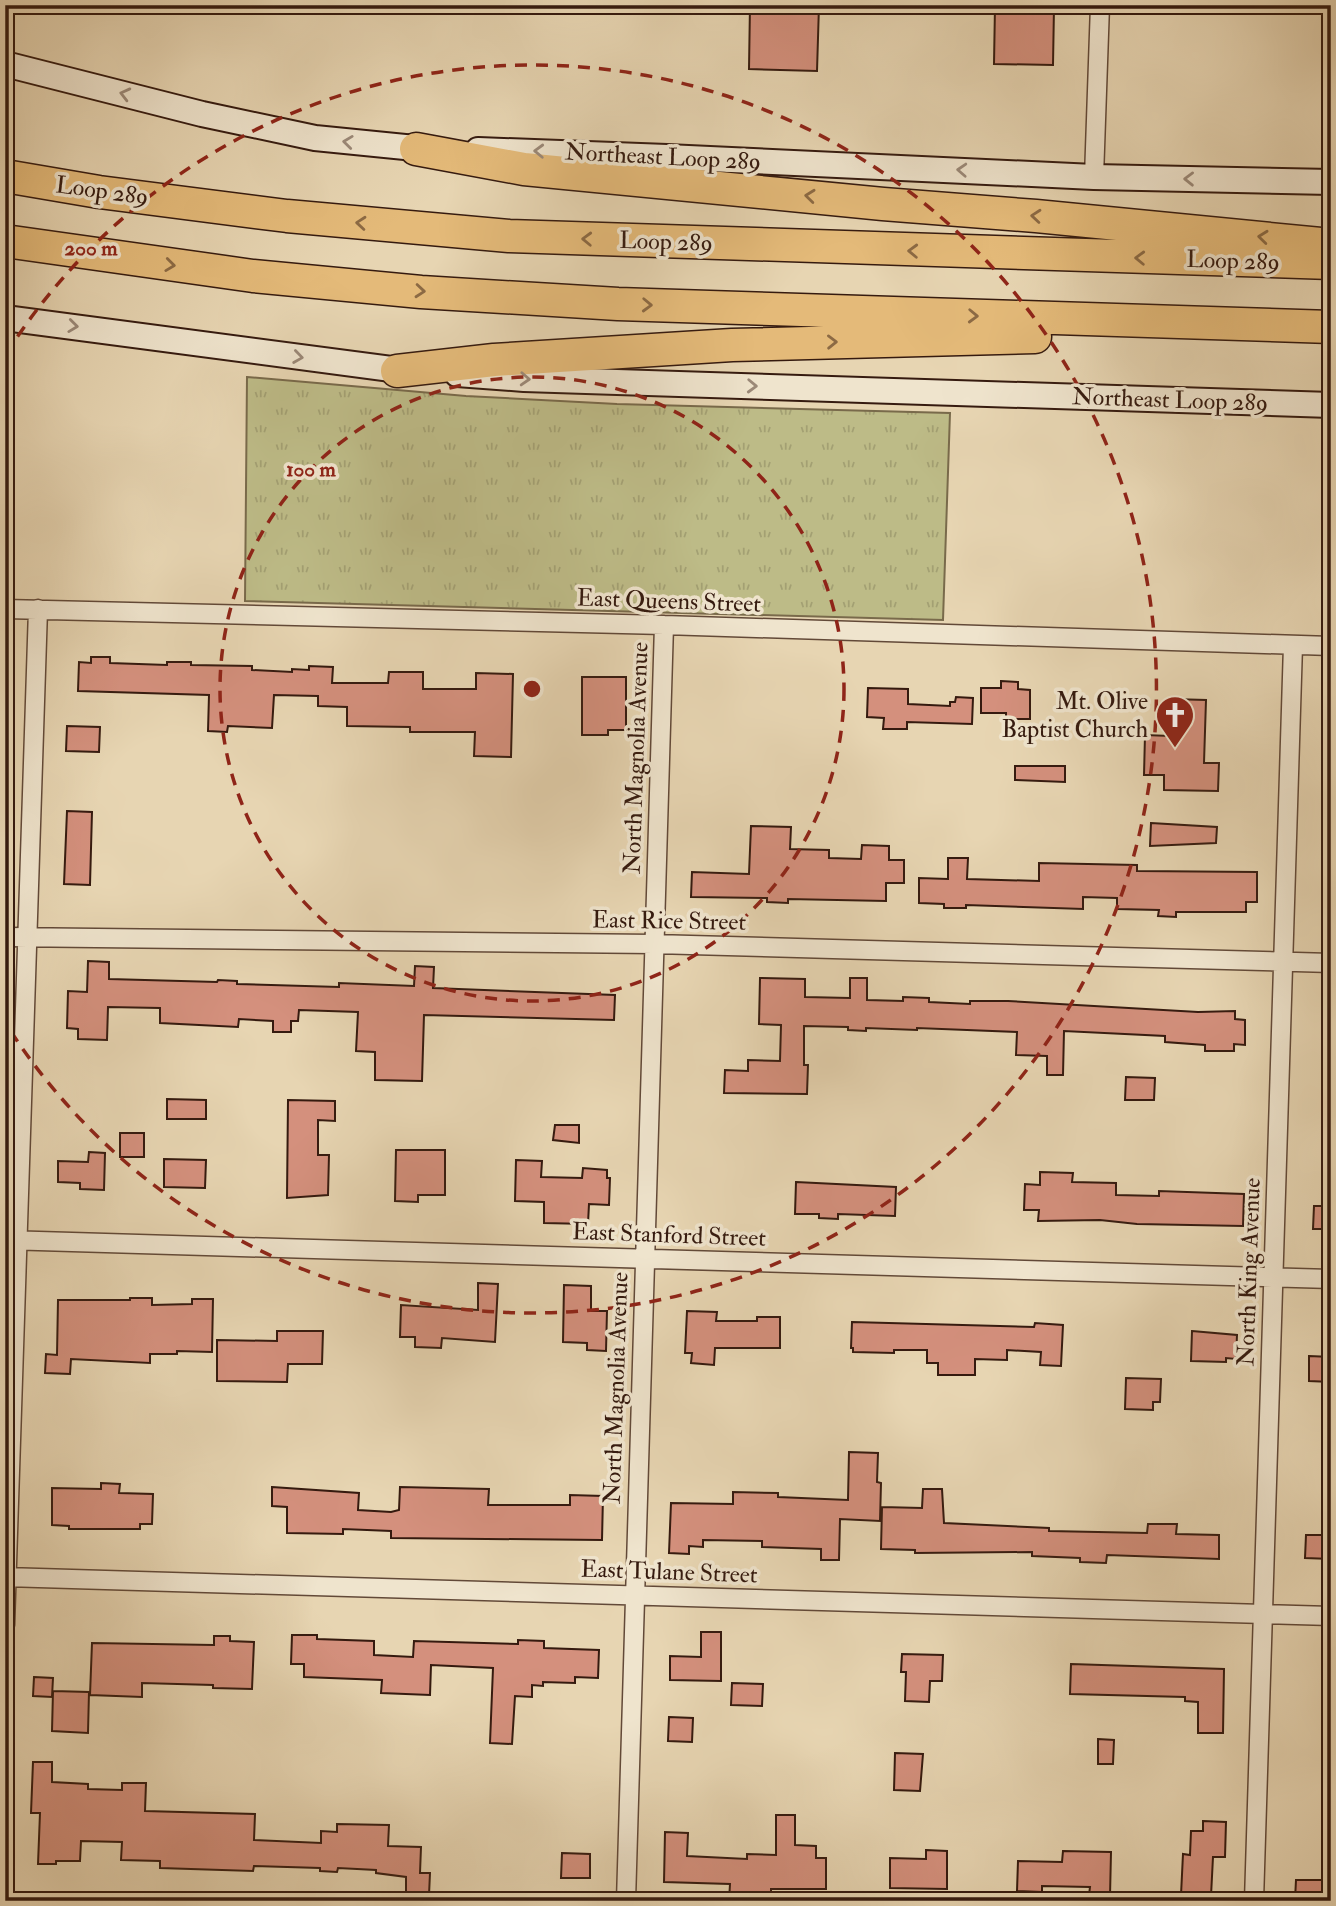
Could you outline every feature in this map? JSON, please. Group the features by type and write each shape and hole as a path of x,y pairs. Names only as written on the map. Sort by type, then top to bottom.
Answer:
{"highway":[{"path":"416,149 524,169 1331,245"},
{"name":"Loop 289","path":"5,176 99,192 274,214 509,236 1331,263"},
{"path":"5,241 253,276 421,292 618,304 1331,327"},
{"path":"397,371 494,360 733,345 1040,337 1279,342 1331,340"}],"main road":[{"name":"Northeast Loop 289","path":"5,64 202,114 315,138 416,149 560,152 1094,177 1331,182"},
{"name":"Northeast Loop 289","path":"5,318 397,371 524,379 1331,405"}],"street":[{"path":"1094,177 1100,5"},
{"name":"East Queens Street","path":"5,608 1331,646"},
{"path":"5,1625 11,1241 27,938 38,609"},
{"name":"North Magnolia Avenue","path":"625,1901 664,625"},
{"name":"North King Avenue","path":"1254,1901 1293,645"},
{"name":"East Rice Street","path":"5,937 654,944 1331,963"},
{"name":"East Stanford Street","path":"11,1241 1331,1279"},
{"name":"East Tulane Street","path":"6,1577 1331,1616"}],"green space":[{"path":"247,377 466,396 617,404 950,413 943,620 245,601"},
{"path":"1331,468 1331,632 1326,632"}],"building":[{"path":"750,5 819,5 817,71 749,69"},
{"path":"995,6 1054,7 1053,65 994,64"},
{"path":"91,657 110,657 110,663 167,665 167,662 191,662 191,665 252,666 252,670 292,672 292,669 309,670 309,666 333,667 332,683 388,683 389,672 423,672 423,689 476,689 476,673 513,674 511,757 474,756 475,732 410,732 410,727 347,726 347,707 318,706 318,696 274,695 272,728 228,726 227,732 208,731 209,695 78,691 79,662 91,663"},
{"path":"582,677 626,677 626,730 608,730 608,735 582,735"},
{"path":"1001,681 1018,682 1018,689 1030,690 1030,719 1006,719 1006,713 981,713 981,688 1001,688"},
{"path":"868,688 908,689 908,704 950,706 950,702 955,702 956,697 973,698 972,724 907,722 907,729 883,729 884,718 867,717"},
{"name":"Mt. Olive Baptist Church","path":"1171,699 1206,700 1204,763 1219,763 1218,791 1164,790 1164,775 1144,775 1145,735 1170,736"},
{"path":"67,726 100,727 99,752 66,751"},
{"path":"1015,766 1065,766 1065,782 1015,780"},
{"path":"67,811 92,812 90,885 64,884"},
{"path":"1151,823 1217,827 1216,843 1150,846"},
{"path":"751,826 791,827 790,849 829,850 829,858 861,859 862,845 889,846 889,860 904,860 904,883 886,883 886,901 788,899 788,903 767,902 767,898 691,897 692,872 749,874"},
{"path":"948,858 968,858 967,879 1039,881 1039,863 1137,865 1137,871 1257,872 1257,902 1246,902 1246,912 1176,912 1176,917 1158,916 1159,910 1117,909 1117,898 1083,897 1083,909 966,905 966,908 944,908 944,904 919,903 919,878 948,879"},
{"path":"88,961 109,962 109,979 218,980 237,981 237,984 339,987 339,983 414,986 415,966 434,967 433,988 615,995 614,1020 424,1015 422,1081 375,1080 375,1052 356,1051 358,1012 299,1010 298,1021 291,1021 291,1032 273,1032 273,1021 239,1019 238,1027 160,1023 160,1008 108,1007 107,1040 78,1039 78,1029 67,1028 68,991 87,992"},
{"path":"760,978 805,979 805,997 850,998 850,978 867,978 867,1000 903,1001 903,997 929,998 929,1002 970,1004 970,1001 1008,1001 1198,1012 1235,1011 1235,1019 1245,1020 1245,1045 1234,1044 1234,1051 1205,1051 1205,1045 1165,1042 1165,1036 1064,1031 1063,1075 1047,1075 1047,1056 1016,1055 1017,1032 917,1028 866,1028 866,1031 848,1030 848,1027 804,1026 804,1065 808,1065 807,1094 724,1093 725,1070 748,1071 748,1060 780,1061 781,1025 759,1024"},
{"path":"1126,1077 1155,1078 1154,1100 1125,1100"},
{"path":"167,1099 206,1100 206,1119 167,1119"},
{"path":"288,1100 335,1101 335,1121 318,1120 318,1155 329,1155 328,1195 287,1198"},
{"path":"555,1125 579,1125 579,1143 553,1140"},
{"path":"120,1133 144,1133 144,1157 120,1157"},
{"path":"396,1150 445,1150 445,1195 418,1195 418,1202 395,1201"},
{"path":"89,1152 105,1153 104,1190 80,1189 80,1183 58,1182 58,1161 88,1162"},
{"path":"164,1159 206,1160 205,1188 164,1187"},
{"path":"516,1160 542,1161 541,1177 582,1178 583,1168 607,1170 607,1178 610,1178 609,1205 589,1204 588,1224 544,1223 544,1202 515,1201"},
{"path":"1040,1172 1073,1173 1072,1182 1116,1183 1116,1195 1159,1196 1159,1191 1244,1194 1243,1226 1137,1224 1100,1220 1038,1221 1039,1210 1024,1210 1025,1184 1040,1185"},
{"path":"796,1182 896,1187 895,1216 838,1214 838,1219 819,1218 819,1214 795,1214"},
{"path":"1314,1206 1331,1206 1331,1229 1313,1229"},
{"path":"478,1283 498,1284 495,1342 442,1338 441,1348 415,1347 415,1337 400,1337 401,1305 478,1310"},
{"path":"564,1285 591,1286 591,1311 607,1311 606,1351 587,1350 587,1343 563,1342"},
{"path":"152,1298 152,1305 192,1304 192,1299 213,1299 212,1352 177,1351 177,1354 150,1354 150,1363 71,1359 70,1374 45,1373 46,1354 57,1355 58,1300"},
{"path":"687,1311 717,1312 716,1321 757,1321 757,1317 780,1317 780,1348 715,1348 714,1365 691,1363 692,1353 685,1353"},
{"path":"852,1322 1034,1327 1035,1323 1063,1325 1061,1366 1040,1365 1041,1352 1007,1350 1007,1360 975,1359 975,1375 938,1375 938,1363 927,1363 927,1350 894,1350 894,1353 853,1352"},
{"path":"277,1331 323,1331 322,1364 288,1364 287,1382 217,1381 217,1340 277,1341"},
{"path":"1192,1331 1237,1335 1236,1359 1226,1358 1226,1362 1191,1361"},
{"path":"1309,1356 1331,1357 1331,1382 1309,1381"},
{"path":"1126,1378 1161,1379 1160,1402 1153,1402 1153,1410 1125,1409"},
{"path":"849,1452 878,1453 877,1482 881,1483 880,1521 840,1519 839,1560 821,1560 821,1549 762,1547 762,1541 703,1540 703,1547 689,1546 689,1554 669,1553 671,1503 733,1504 733,1492 778,1493 778,1497 848,1500"},
{"path":"101,1483 120,1484 119,1493 153,1494 152,1524 140,1524 140,1529 69,1529 69,1526 52,1525 52,1488 101,1489"},
{"path":"272,1487 359,1493 358,1510 391,1512 399,1510 400,1487 489,1489 488,1505 570,1505 570,1495 603,1496 602,1540 391,1538 391,1531 343,1529 343,1534 287,1533 287,1507 272,1506"},
{"path":"923,1489 942,1489 944,1523 1049,1528 1049,1531 1147,1533 1148,1524 1177,1524 1176,1534 1219,1535 1219,1559 1107,1555 1106,1563 1080,1562 1080,1558 1032,1556 1032,1552 915,1553 915,1550 881,1549 882,1507 922,1508"},
{"path":"1306,1535 1331,1535 1331,1559 1305,1558"},
{"path":"701,1632 721,1632 721,1681 670,1680 670,1656 701,1657"},
{"path":"292,1635 317,1635 317,1639 374,1641 374,1655 413,1657 414,1641 518,1644 518,1640 544,1641 544,1648 599,1650 598,1678 575,1677 575,1683 543,1682 543,1686 532,1685 532,1697 515,1696 512,1744 490,1743 493,1668 431,1665 430,1695 381,1693 382,1680 304,1677 304,1664 291,1664"},
{"path":"214,1636 230,1636 230,1641 254,1642 252,1689 142,1683 142,1697 90,1695 92,1643 214,1645"},
{"path":"902,1654 943,1655 942,1681 930,1681 929,1702 905,1701 906,1672 901,1672"},
{"path":"1071,1664 1224,1669 1223,1733 1198,1733 1198,1702 1185,1701 1185,1697 1070,1694"},
{"path":"34,1677 53,1678 52,1697 33,1696"},
{"path":"732,1683 763,1684 762,1706 731,1705"},
{"path":"53,1691 89,1692 88,1733 52,1731"},
{"path":"669,1717 693,1718 692,1742 668,1741"},
{"path":"1098,1739 1114,1740 1113,1764 1098,1764"},
{"path":"895,1753 923,1754 920,1791 894,1790"},
{"path":"33,1762 52,1762 52,1782 88,1784 88,1789 122,1790 122,1783 146,1783 145,1811 255,1814 254,1840 321,1843 321,1831 337,1832 337,1824 389,1825 388,1846 421,1847 420,1873 430,1873 429,1895 406,1895 406,1877 376,1873 376,1870 338,1868 337,1872 320,1871 320,1868 254,1866 253,1871 160,1868 160,1861 121,1860 122,1842 81,1841 80,1861 38,1864 40,1813 31,1813"},
{"path":"776,1815 795,1815 795,1845 816,1846 816,1858 826,1858 826,1889 771,1889 771,1901 729,1901 730,1884 664,1882 665,1832 688,1833 687,1856 747,1859 747,1854 776,1855"},
{"path":"1203,1821 1226,1822 1225,1857 1213,1857 1211,1896 1181,1895 1183,1854 1190,1855 1191,1831 1203,1831"},
{"path":"926,1850 947,1851 947,1889 890,1888 890,1858 926,1859"},
{"path":"1063,1851 1111,1852 1110,1896 1089,1895 1090,1887 1042,1886 1042,1892 1017,1891 1018,1861 1062,1862"},
{"path":"562,1853 590,1854 590,1878 561,1878"},
{"path":"1296,1880 1330,1880 1330,1900 1295,1900"}],"place":[{"name":"Mt. Olive Baptist Church","path":"1175,749"}]}
